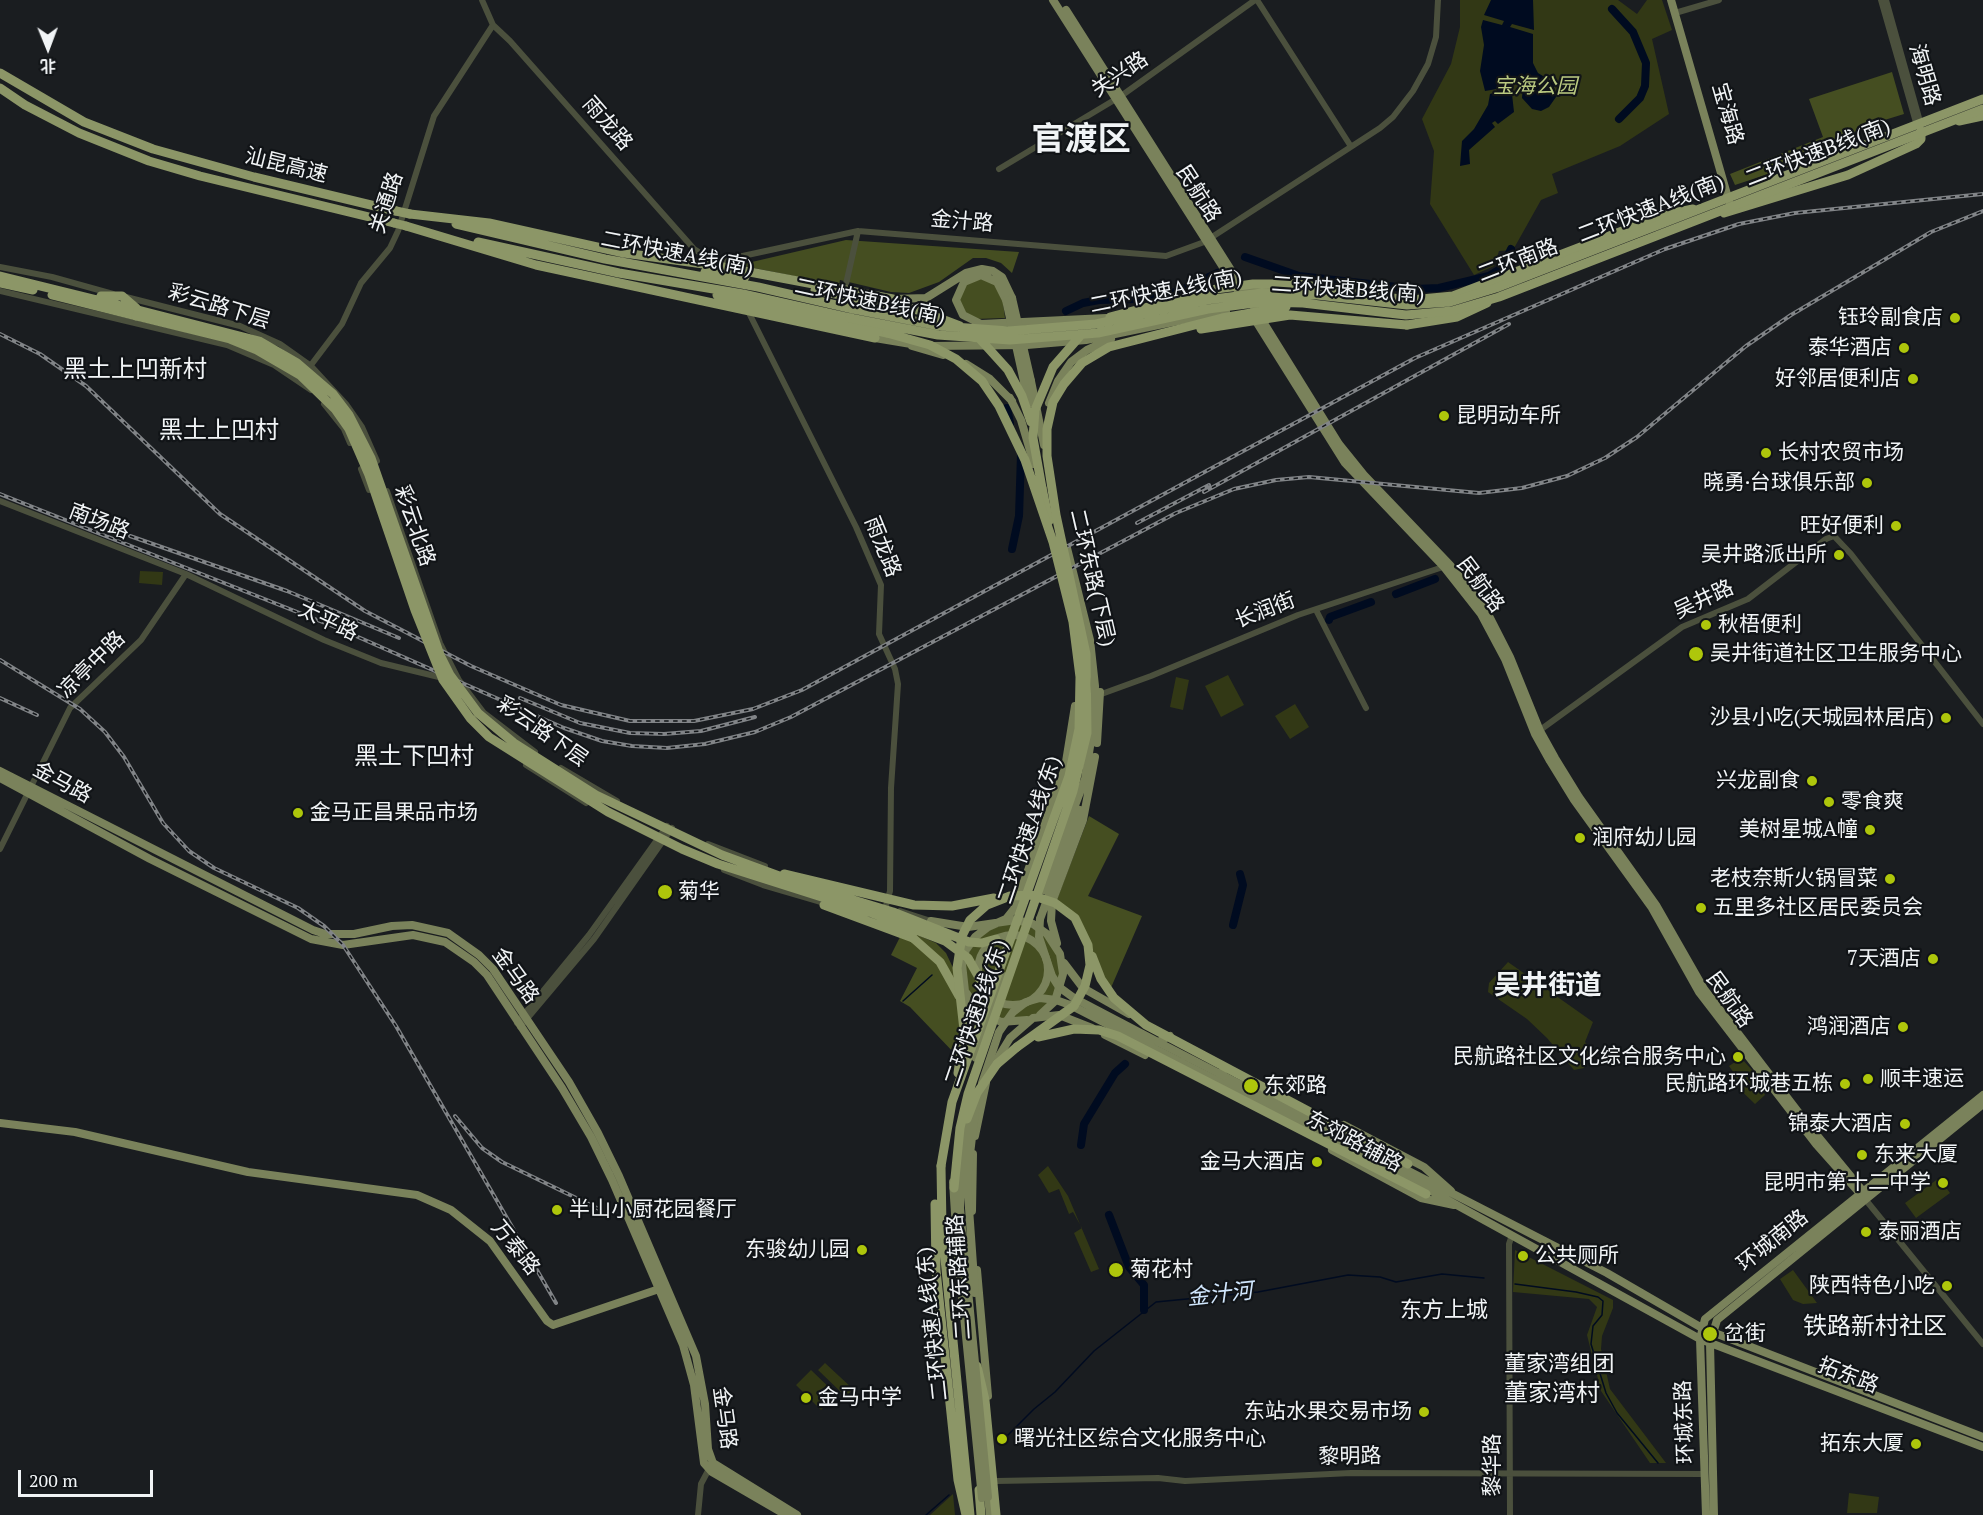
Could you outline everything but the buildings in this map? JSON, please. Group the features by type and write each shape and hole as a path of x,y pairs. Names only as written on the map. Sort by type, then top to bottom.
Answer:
{"highway":[{"name":"汕昆高速","path":"0,73 84,122 153,149 254,177 578,253"},
{"name":"汕昆高速","path":"0,88 25,105 79,133 148,161 215,180 406,226 576,264"},
{"name":"二环快速A线(南)","path":"578,253 825,307 923,323 992,331 1090,325 1206,300 1262,293 1304,294 1424,306 1470,297 1983,100"},
{"name":"二环快速B线(南)","path":"576,264 636,277 825,307 921,333 992,340 1098,333 1208,309 1262,302 1303,303 1415,315 1442,313 1479,304 1677,228 1922,128 1983,108"},
{"path":"1677,228 1831,181 1914,145 1921,140 1922,128 1983,116"},
{"path":"1057,538 1035,456 1034,419 1038,400 1050,372 1062,355 1086,331 1103,320 1126,312 1234,286 1292,284 1403,300 1436,299 1470,291 1656,218 1731,201"},
{"path":"410,214 489,223 624,253 718,266 937,315 970,332 991,349 1008,370 1026,403 1057,538"},
{"path":"406,226 528,263 875,338"},
{"path":"623,263 743,276 893,299"},
{"path":"1470,297 1521,271"},
{"name":"彩云北路","path":"0,276 87,296 137,313"},
{"path":"636,277 921,342 943,351 969,368 987,387 1011,429 1057,538"},
{"name":"彩云北路","path":"0,282 96,306 259,341 277,350 316,377 349,414 362,437 440,655 462,695 493,727 540,762 596,795 745,869"},
{"path":"815,287 847,292 891,309"},
{"path":"1101,351 1129,342 1278,315 1311,315 1407,325 1461,315 1514,290"},
{"path":"1364,295 1402,304 1424,306"},
{"path":"87,296 122,296 137,313 118,318 96,306"},
{"path":"1057,538 1046,449 1049,415 1056,396 1068,378 1082,363 1101,351 1128,341 1210,320 1279,308 1310,307 1415,315"},
{"name":"二环快速A线(东)","path":"971,1515 942,1228 940,1184 944,1139 952,1102 1047,843 1076,752 1080,708 1079,667 1057,538"},
{"name":"二环快速B线(东)","path":"982,1515 959,1283 954,1215 955,1177 960,1128 968,1094 1073,791 1086,737 1089,694 1086,654 1057,538"},
{"path":"745,869 914,905 952,906 1021,895 1043,898 1064,908 1078,922 1107,988 1121,1006 1146,1025 1408,1164"},
{"path":"745,869 893,912 969,942 982,943 996,939"},
{"path":"745,869 945,941 968,957 981,981"},
{"path":"745,869 913,938 940,962 954,984 962,1003"},
{"path":"952,1102 964,1037 957,959 965,928 987,905 1004,898 1021,895"},
{"path":"955,1177 968,1117 977,1093 992,1070 1017,1047 1059,1019 1079,999 1090,970 1088,945"},
{"path":"1017,1047 1063,1030 1086,1029 1109,1033 1426,1194"},
{"path":"940,1184 935,1207 935,1255 958,1480 966,1515"},
{"path":"959,1283 970,1344 985,1400 998,1515"}],"main road":[{"name":"民航路","path":"1053,0 1119,98"},
{"name":"民航路","path":"1059,0 1339,444 1364,475 1469,587 1498,631 1538,733 1579,797 1656,905 1704,988 1802,1117 1865,1195"},
{"name":"宝海路","path":"1671,0 1677,12 1731,201"},
{"name":"宝海路","path":"1676,0 1677,12"},
{"name":"二环南路","path":"1009,299 995,280 978,275 962,284 956,300 963,315 977,323 1096,320 1241,290 1289,289 1398,306 1450,304 1496,290 1922,128 1983,100"},
{"name":"二环南路","path":"1147,328 1251,307 1300,302 1398,313 1433,313 1462,308 1514,290 1731,201"},
{"path":"893,299 926,298 966,273 982,269 993,271 1002,277 1009,299 1051,492"},
{"path":"891,309 930,323 988,329 1040,329 1096,320"},
{"path":"875,338 928,345 1010,345 1079,341 1147,328"},
{"path":"1051,492 1046,428 1050,401 1058,381 1071,362 1087,350 1111,339 1147,328"},
{"path":"875,338 962,362 990,379 1010,398 1018,411 1028,440 1069,617 1075,669 1075,714"},
{"path":"1010,398 1028,428 1051,492"},
{"name":"二环东路(下层)","path":"1051,492 1085,650 1089,659"},
{"name":"二环东路(下层)","path":"990,1515 961,1222 961,1165 971,1102 999,1011 1083,785 1090,728 1086,620 1051,492"},
{"path":"963,985 962,964 966,950 981,932 1009,916 1063,777 1075,714 1086,674 1085,650"},
{"path":"930,937 945,945 954,954 963,985 973,1004 992,1019 1011,1023 1033,1018 1046,1011 1058,994 1064,974 1051,921 1054,896 1083,820 1095,757 1098,695 1089,659"},
{"name":"二环东路(下层)","path":"982,1515 954,1209 954,1173 958,1133 969,1083 987,1025 1076,783 1098,695"},
{"path":"961,1165 982,1081 1001,1027 1012,1012 1045,987 1048,974 1047,962 1039,936 1039,924 1076,824 1095,757"},
{"name":"金马路","path":"0,771 150,859 311,939 343,945 412,935 445,942 474,962 487,975 568,1082 598,1133 696,1356 705,1404 711,1466"},
{"name":"金马路","path":"0,778 30,789"},
{"path":"931,921 968,927 1016,920 1033,924 1047,934 1060,954"},
{"path":"1072,1001 1048,998 1014,1004 998,1000 989,994 981,981 980,956 985,948 996,939 1011,936 1028,939 1042,951 1056,984 1072,1001 1463,1204 1607,1273 1701,1328"},
{"name":"东郊路辅路","path":"1060,954 1075,980 1093,995 1417,1163 1463,1204"},
{"name":"二环东路辅路","path":"963,985 969,1021 965,1056 946,1134 942,1196 971,1515"},
{"name":"东郊路辅路","path":"1033,1018 1055,1014 1072,1019 1421,1198 1463,1204"},
{"name":"二环东路辅路","path":"998,1515 973,1225 974,1146 988,1077 1006,1042 1020,1027 1033,1018"},
{"name":"金马路","path":"522,1022 591,1137 658,1287 688,1361 694,1385 700,1449 704,1463 711,1466"},
{"path":"1157,1045 1170,1036"},
{"path":"1157,1045 1224,1076 1463,1204"},
{"path":"1210,1056 1224,1076"},
{"name":"环城南路","path":"1712,1333 1722,1315 1865,1195 1936,1130 1983,1095"},
{"path":"971,1102 967,1198 975,1293 982,1338"},
{"name":"环城南路","path":"1701,1328 1710,1315 1983,1104"},
{"name":"万泰路","path":"0,1121 76,1128 259,1171 401,1188 453,1207 476,1223 498,1244 554,1321 658,1287"},
{"path":"1408,1164 1463,1204 1512,1235 1700,1339"},
{"path":"1426,1194 1463,1204"},
{"name":"拓东路","path":"1701,1328 1983,1437"},
{"name":"环城东路","path":"1701,1328 1706,1515"},
{"name":"环城东路","path":"1712,1333 1710,1343 1714,1515"},
{"name":"拓东路","path":"1700,1339 1983,1447"},
{"path":"711,1466 786,1515"},
{"path":"711,1466 797,1515"}],"street":[{"name":"雨龙路","path":"482,0 492,25 525,58 694,249 715,263"},
{"name":"关兴路","path":"999,169 1119,98 1256,0"},
{"path":"1256,0 1350,145"},
{"name":"金汁路","path":"715,263 858,231 1166,256 1209,239 1350,145 1380,128 1403,106 1432,52 1437,29 1438,0"},
{"path":"1677,12 1719,0"},
{"name":"海明路","path":"1881,0 1922,128"},
{"name":"海明路","path":"1886,0 1909,92"},
{"name":"关通路","path":"298,381 342,324 361,283 390,248 398,231 426,135 434,116 492,25"},
{"path":"846,285 858,231"},
{"name":"彩云路下层","path":"0,267 52,277 240,326 280,344 310,366 346,404 372,448 440,643 461,683 484,713 539,755 621,803 670,827 810,883 931,921"},
{"name":"彩云路下层","path":"0,291 118,318 251,354 298,381 330,411 353,449 438,676 466,717 485,737 569,794 660,841 756,883 930,937"},
{"name":"雨龙路","path":"749,313 856,526 881,585 879,634 895,669 898,684 891,788 890,891 882,921"},
{"name":"南场路","path":"0,501 186,574"},
{"name":"吴井路","path":"1538,733 1682,627 1748,599 1826,539 1834,536 1851,554 1983,724"},
{"name":"长润街","path":"1098,695 1316,610 1447,566"},
{"name":"太平路","path":"186,574 324,640 381,663 461,683"},
{"name":"凉亭中路","path":"0,849 70,708 141,640 186,574"},
{"path":"1316,610 1366,708"},
{"path":"522,1022 594,939 670,827"},
{"path":"1865,1195 1983,1339"},
{"path":"1865,1195 1983,1344"},
{"name":"黎华路","path":"1510,1515 1509,1244 1512,1235"},
{"path":"698,1515 701,1484 711,1466"},
{"name":"黎明路","path":"996,1481 1158,1478 1185,1481 1311,1474 1510,1472 1705,1474"}],"green space":[{"name":"宝海公园","path":"1460,0 1618,0 1637,14 1647,0 1662,0 1672,30 1652,39 1669,114 1620,146 1552,174 1558,193 1541,200 1513,250 1499,251 1494,266 1474,275 1430,204 1434,151 1422,119 1451,64 1460,27"},
{"path":"1892,72 1904,114 1865,126 1830,147 1783,169 1735,185 1730,174 1823,137 1809,99"},
{"path":"846,240 1019,252 1012,273 1001,263 986,258 973,258 939,282 909,293 891,292 840,280 839,285 739,265"},
{"path":"981,278 995,284 1003,302 1005,318 975,319 963,312 959,300 966,284"},
{"path":"140,571 163,572 162,585 139,583"},
{"path":"1228,675 1244,705 1221,717 1205,686"},
{"path":"1176,677 1189,680 1183,710 1170,707"},
{"path":"1295,704 1309,727 1290,739 1275,716"},
{"path":"1089,816 1119,834 1088,896 1142,916 1110,990 1078,921 1057,899"},
{"path":"1013,924 1031,928 1047,938 1057,954 1061,972 1057,990 1047,1006 1031,1016 1013,1020 995,1016 979,1006 969,990 965,972 969,954 979,938 995,928"},
{"path":"904,929 936,943 946,953 956,974 966,1008 957,1056 910,1007 900,1001 917,968 891,955"},
{"path":"1508,962 1593,1022 1585,1042 1592,1051 1584,1068 1574,1070 1547,1038 1527,1019 1488,992 1489,983"},
{"path":"1741,1058 1753,1071 1765,1095 1755,1104 1728,1078 1734,1073 1729,1066"},
{"path":"1048,1166 1068,1196 1080,1225 1073,1212 1069,1214 1059,1189 1049,1193 1038,1175"},
{"path":"1939,1178 1950,1193 1916,1218 1905,1203"},
{"path":"1082,1228 1099,1269 1091,1272 1074,1233"},
{"path":"1515,1250 1613,1300 1613,1308 1602,1336 1601,1349 1610,1389 1666,1463 1650,1463 1601,1391 1587,1335 1597,1307 1589,1299 1513,1292"},
{"path":"1793,1270 1817,1303 1803,1304 1793,1300 1780,1279"},
{"path":"825,1363 853,1389 846,1397 818,1370"},
{"path":"811,1370 836,1394 821,1410 796,1385"},
{"path":"1849,1493 1879,1497 1877,1513 1847,1513"},
{"path":"953,1494 955,1515 930,1515"}],"water":[{"path":"1491,0 1533,0 1534,30 1512,24 1510,27 1533,34 1533,63 1538,73 1553,82 1556,97 1549,107 1541,111 1532,109 1522,98 1523,85 1519,80 1503,88 1503,91 1512,94 1514,112 1498,124 1495,121 1492,123 1495,127 1469,150 1470,164 1460,166 1462,141 1474,129 1488,105 1490,94 1497,92 1497,89 1485,91 1480,71 1484,45 1481,27 1483,20 1502,25 1504,21 1484,15"}],"waterway":[{"path":"1612,9 1633,32 1646,63 1645,86 1640,98 1619,119"},
{"path":"1245,257 1299,276 1415,289 1439,288 1489,276 1502,268 1511,249"},
{"path":"1066,311 1083,303 1099,300 1136,299 1177,292 1217,273"},
{"path":"1007,408 1010,423"},
{"path":"1012,549 1019,516 1021,455"},
{"path":"1396,594 1435,579"},
{"path":"1329,620 1330,617 1371,602"},
{"path":"1233,925 1243,885 1240,874"},
{"path":"903,1001 932,975"},
{"path":"1081,1145 1084,1124 1115,1073 1125,1064"},
{"path":"1109,1215 1129,1267 1144,1285 1144,1310"},
{"name":"金汁河","path":"1006,1437 1055,1392 1094,1351 1156,1302 1258,1292 1348,1275 1380,1277 1396,1282 1442,1274 1484,1278"},
{"name":"金汁河","path":"1515,1284 1576,1292 1598,1297 1603,1301 1602,1315 1593,1326 1591,1344 1606,1393 1617,1413 1658,1463"},
{"name":"金汁河","path":"926,1515 949,1495"}],"railway":[{"path":"0,334 40,354 86,386 220,514 365,611 471,666 561,705 630,721 694,721 753,709 802,690 1415,358 1665,249 1739,224 1795,213 1983,194"},
{"path":"0,494 340,629 564,728 602,741 632,746 667,748 705,744 755,732 791,717 1176,513 1234,489 1276,480 1309,477 1479,493 1522,488 1567,476 1605,458 1637,437 1746,346 1791,315 1931,232 1983,211"},
{"path":"1204,492 1509,324"},
{"path":"1137,523 1209,485"},
{"path":"130,536 287,591 399,638"},
{"path":"0,660 80,709 105,732 124,757 163,823 189,851 214,868 298,908 324,926 343,945 396,1026 556,1303"},
{"path":"0,698 37,715"},
{"path":"520,698 580,723 630,733 664,734 701,731 755,717"},
{"path":"455,1116 482,1148 502,1162 599,1209"}],"place":[{"name":"钰玲副食店","path":"1955,318"},
{"name":"泰华酒店","path":"1904,348"},
{"name":"好邻居便利店","path":"1913,379"},
{"name":"昆明动车所","path":"1444,416"},
{"name":"长村农贸市场","path":"1766,453"},
{"name":"晓勇·台球俱乐部","path":"1867,483"},
{"name":"旺好便利","path":"1896,526"},
{"name":"吴井路派出所","path":"1839,555"},
{"name":"秋梧便利","path":"1706,625"},
{"name":"吴井街道社区卫生服务中心","path":"1696,654"},
{"name":"沙县小吃(天城园林居店)","path":"1946,718"},
{"name":"兴龙副食","path":"1812,781"},
{"name":"零食爽","path":"1829,802"},
{"name":"金马正昌果品市场","path":"298,813"},
{"name":"美树星城A幢","path":"1870,830"},
{"name":"润府幼儿园","path":"1580,838"},
{"name":"老枝奈斯火锅冒菜","path":"1890,879"},
{"name":"菊华","path":"665,892"},
{"name":"五里多社区居民委员会","path":"1701,908"},
{"name":"7天酒店","path":"1933,959"},
{"name":"鸿润酒店","path":"1903,1027"},
{"name":"民航路社区文化综合服务中心","path":"1738,1057"},
{"name":"顺丰速运","path":"1868,1079"},
{"name":"民航路环城巷五栋","path":"1845,1084"},
{"name":"东郊路","path":"1251,1086"},
{"name":"锦泰大酒店","path":"1905,1124"},
{"name":"东来大厦","path":"1862,1155"},
{"name":"金马大酒店","path":"1317,1162"},
{"name":"昆明市第十二中学","path":"1943,1183"},
{"name":"半山小厨花园餐厅","path":"557,1210"},
{"name":"泰丽酒店","path":"1866,1232"},
{"name":"东骏幼儿园","path":"862,1250"},
{"name":"公共厕所","path":"1523,1256"},
{"name":"菊花村","path":"1116,1270"},
{"name":"陕西特色小吃","path":"1947,1286"},
{"name":"岔街","path":"1710,1334"},
{"name":"金马中学","path":"806,1398"},
{"name":"东站水果交易市场","path":"1424,1412"},
{"name":"曙光社区综合文化服务中心","path":"1002,1439"},
{"name":"拓东大厦","path":"1916,1444"}],"district":[{"name":"官渡区","path":"1081,141"},
{"name":"黑土上凹新村","path":"135,370"},
{"name":"黑土上凹村","path":"219,431"},
{"name":"黑土下凹村","path":"414,757"},
{"name":"吴井街道","path":"1548,986"},
{"name":"东方上城","path":"1444,1311"},
{"name":"铁路新村社区","path":"1875,1327"},
{"name":"董家湾组团","path":"1559,1365"},
{"name":"董家湾村","path":"1552,1394"}]}
